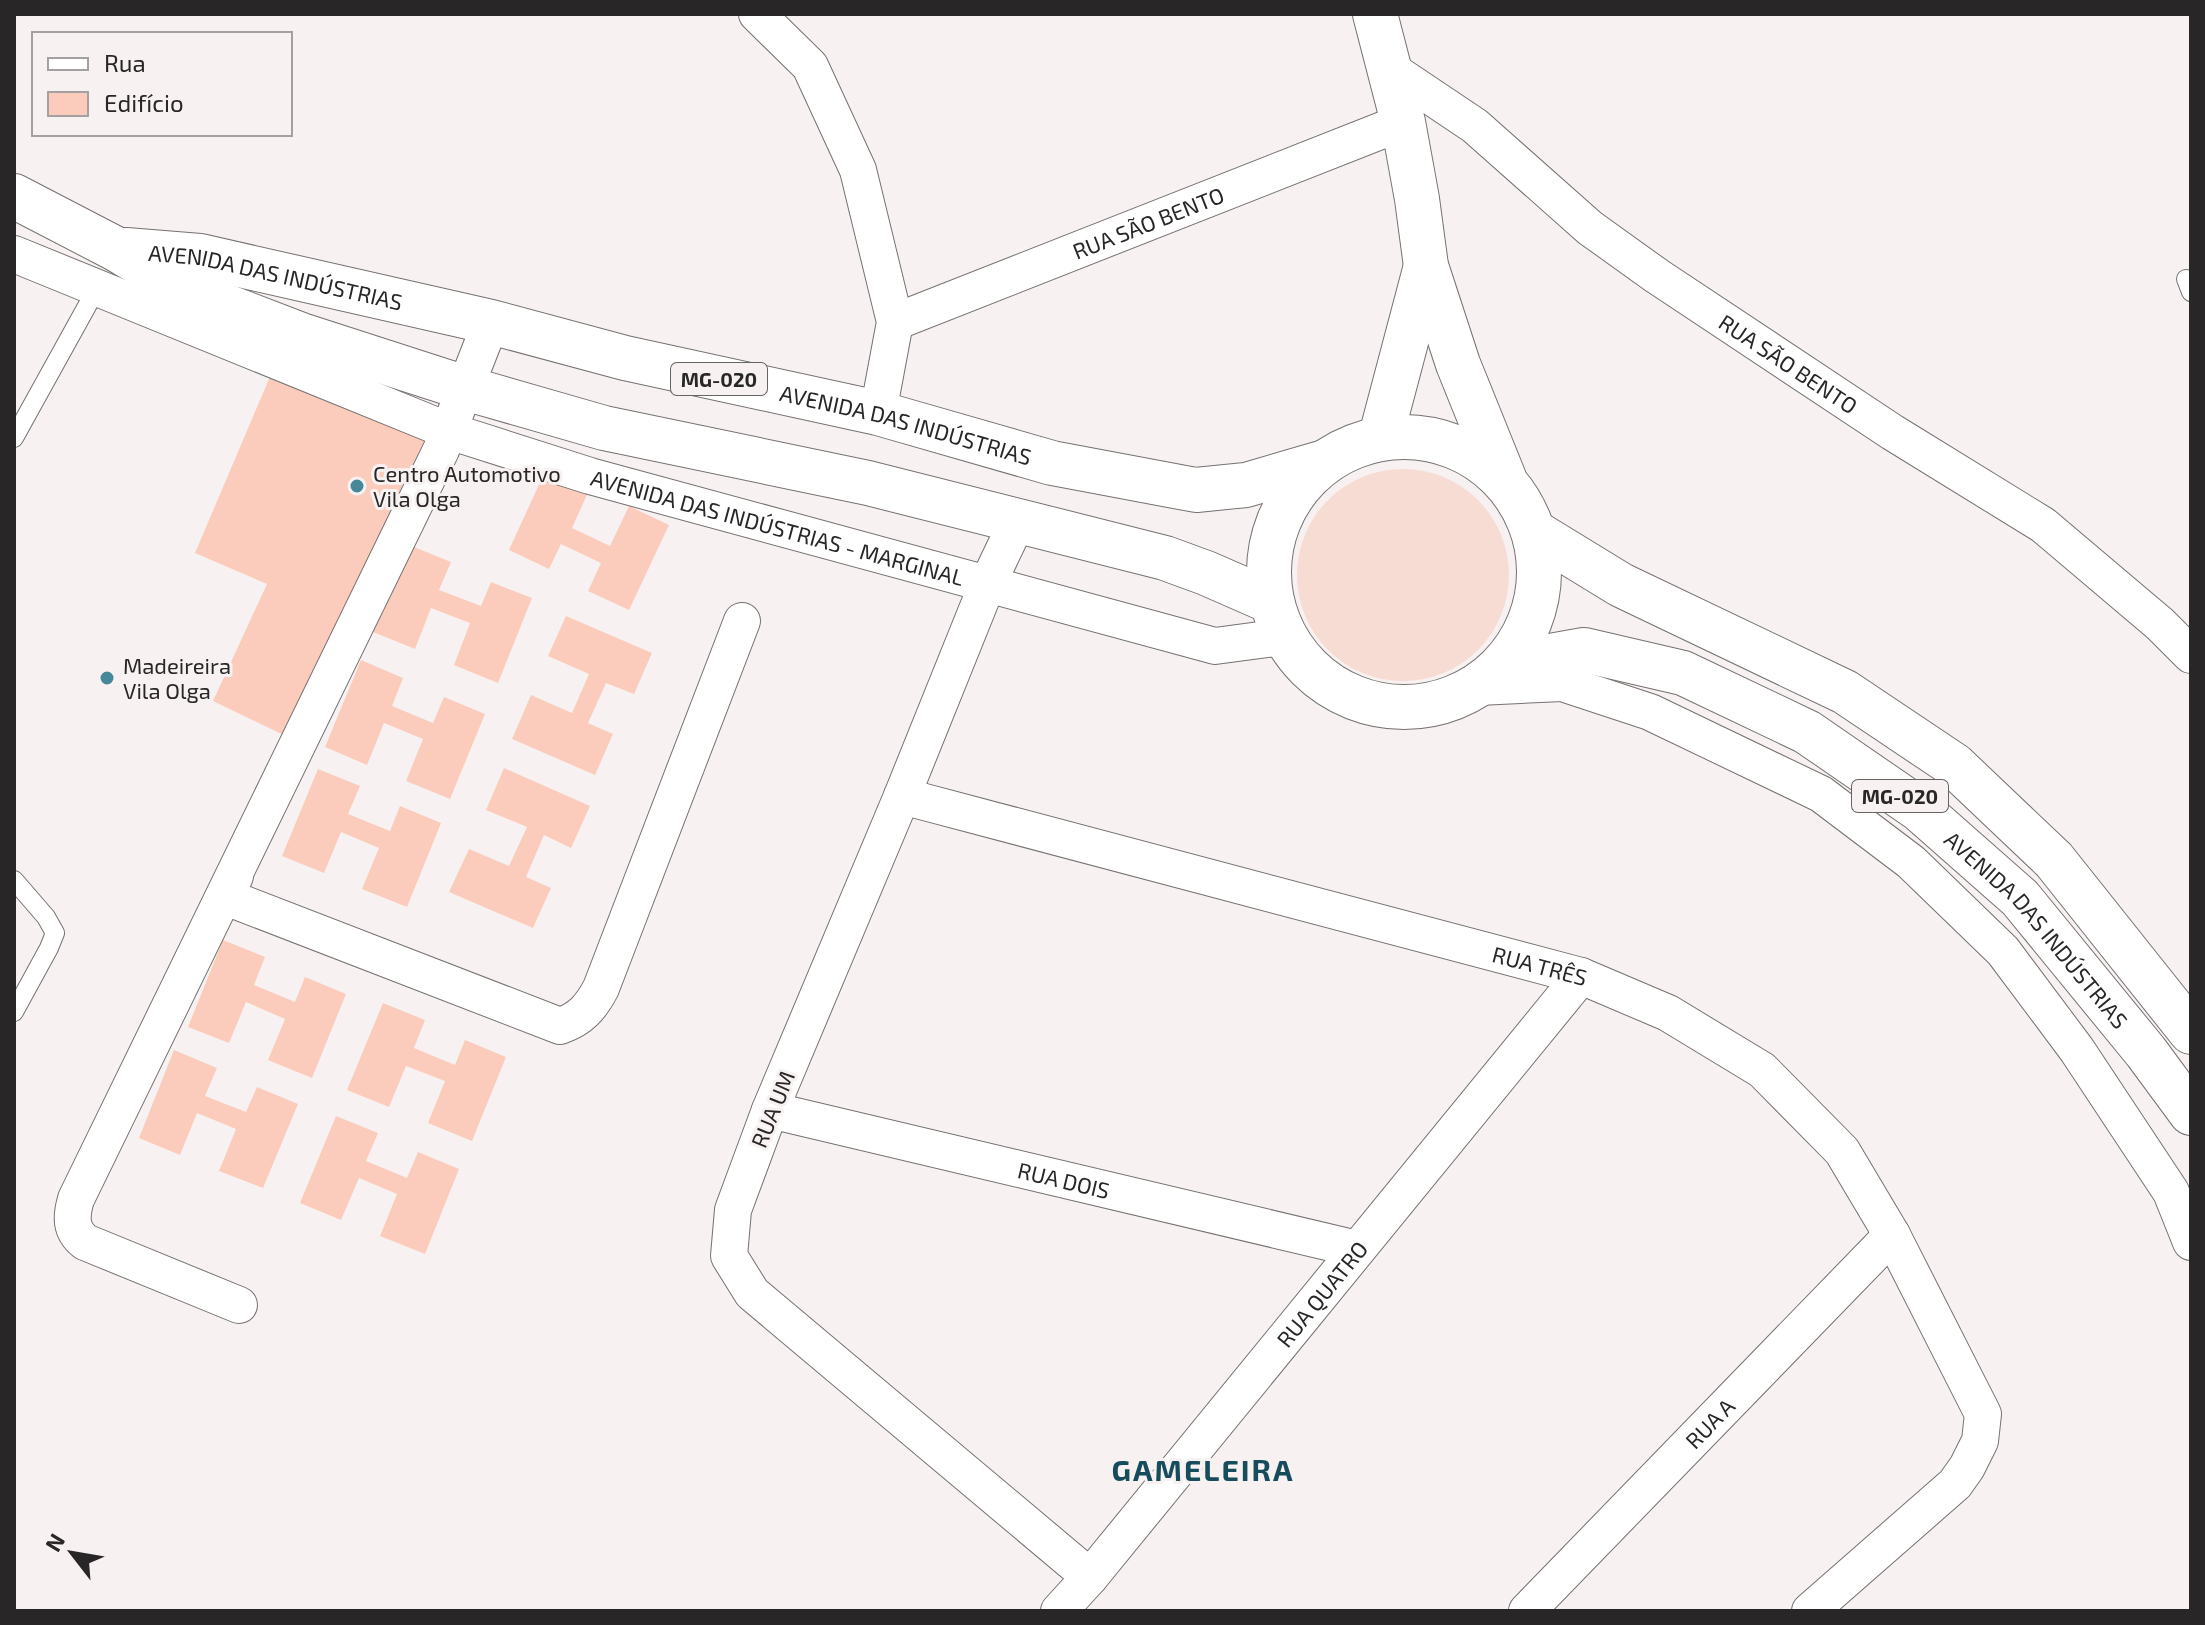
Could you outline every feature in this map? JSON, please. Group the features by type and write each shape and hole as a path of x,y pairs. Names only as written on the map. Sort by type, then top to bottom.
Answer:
{"main road":[{"path":"1375,14 1403,122 1426,266 1458,364 1504,478"},
{"name":"AVENIDA DAS INDÚSTRIAS","path":"14,196 116,249 177,304 304,336 465,388 604,428 868,483 1165,558 1206,573 1276,619"},
{"name":"AVENIDA DAS INDÚSTRIAS","path":"116,249 200,256 491,322 625,358 878,413 1052,463 1196,490 1246,485 1321,463"},
{"path":"1381,436 1426,266"},
{"name":"MG-020","path":"1381,436 1448,442 1504,478 1536,533 1541,580 1531,625 1492,676 1426,708 1370,705 1319,680 1276,619 1269,550 1287,501 1321,463 1381,436"},
{"name":"MG-020","path":"1536,533 1621,585 1845,692 1954,765 2054,860 2191,1032"},
{"name":"AVENIDA DAS INDÚSTRIAS","path":"1492,676 1584,650 1683,673 1807,732 1919,809 2020,898 2146,1052 2191,1113"}],"street":[{"path":"757,14 810,66 858,170 895,322 878,413"},
{"name":"RUA SÃO BENTO","path":"1387,67 1475,126 1590,228 1657,276 1892,432 2043,525 2160,624 2191,655"},
{"name":"RUA SÃO BENTO","path":"895,322 1403,122"},
{"path":"97,288 116,249"},
{"name":"AVENIDA DAS INDÚSTRIAS - MARGINAL","path":"14,254 97,288 177,304 449,431 590,476 1215,646 1276,619"},
{"path":"239,1305 85,1242 73,1227 72,1214 76,1199 449,431 491,322"},
{"name":"RUA UM","path":"1018,520 987,585 770,1110 733,1210 729,1256 752,1293 1090,1577"},
{"path":"236,874 226,897 560,1026 573,1022 583,1015 601,988 742,621"},
{"path":"1492,676 1562,683 1650,712 1821,794 1911,862 2003,951 2077,1050 2171,1192 2191,1242"},
{"name":"RUA TRÊS","path":"902,796 1581,976 1668,1013 1762,1070 1842,1151 1892,1235 1983,1414 1980,1441 1955,1484 1810,1611"},
{"name":"RUA QUATRO","path":"1059,1611 1581,976"},
{"name":"RUA DOIS","path":"770,1110 1357,1249"},
{"name":"RUA A","path":"1527,1611 1892,1235"}],"lane":[{"path":"14,438 97,288"},
{"path":"14,880 46,917 55,933 14,1012"}],"shaded area":[{"path":"1403,469 1444,477 1478,500 1501,534 1509,575 1501,616 1478,650 1444,673 1403,681 1362,673 1328,650 1305,616 1297,575 1305,534 1328,500 1362,477"}],"building":[{"path":"272,372 427,437 369,571 290,738 213,701 267,584 195,553"},
{"path":"547,467 590,488 572,528 610,546 629,506 669,525 629,610 588,591 601,563 561,544 549,569 509,550"},
{"path":"409,545 451,562 439,590 481,606 491,582 532,598 498,683 454,665 470,623 431,608 415,649 373,632"},
{"path":"566,616 652,653 634,694 606,683 588,723 613,734 595,775 512,739 531,695 572,713 589,674 548,656"},
{"path":"361,660 403,678 392,706 433,723 444,697 485,714 450,799 406,781 423,739 384,723 367,765 325,747"},
{"path":"504,768 590,806 571,848 544,835 526,877 551,888 533,928 449,892 469,849 509,866 527,827 486,810"},
{"path":"318,769 360,786 348,814 390,831 400,806 441,823 407,907 362,889 379,848 341,832 324,873 282,856"},
{"path":"223,940 265,957 254,985 295,1002 305,977 346,994 312,1078 268,1060 285,1019 246,1002 229,1043 188,1027"},
{"path":"383,1003 425,1020 414,1048 455,1065 465,1040 506,1057 472,1141 428,1123 445,1081 406,1066 389,1107 347,1090"},
{"path":"174,1050 217,1068 205,1096 246,1112 257,1087 298,1104 263,1188 219,1171 236,1129 197,1113 180,1155 139,1138"},
{"path":"336,1116 378,1133 366,1161 407,1178 418,1152 459,1169 425,1254 380,1236 397,1194 359,1178 341,1220 300,1203"}],"place":[{"name":"Centro Automotivo Vila Olga","path":"357,486"},
{"name":"Madeireira Vila Olga","path":"107,678"}],"district":[{"name":"GAMELEIRA","path":"1203,1469"}]}
